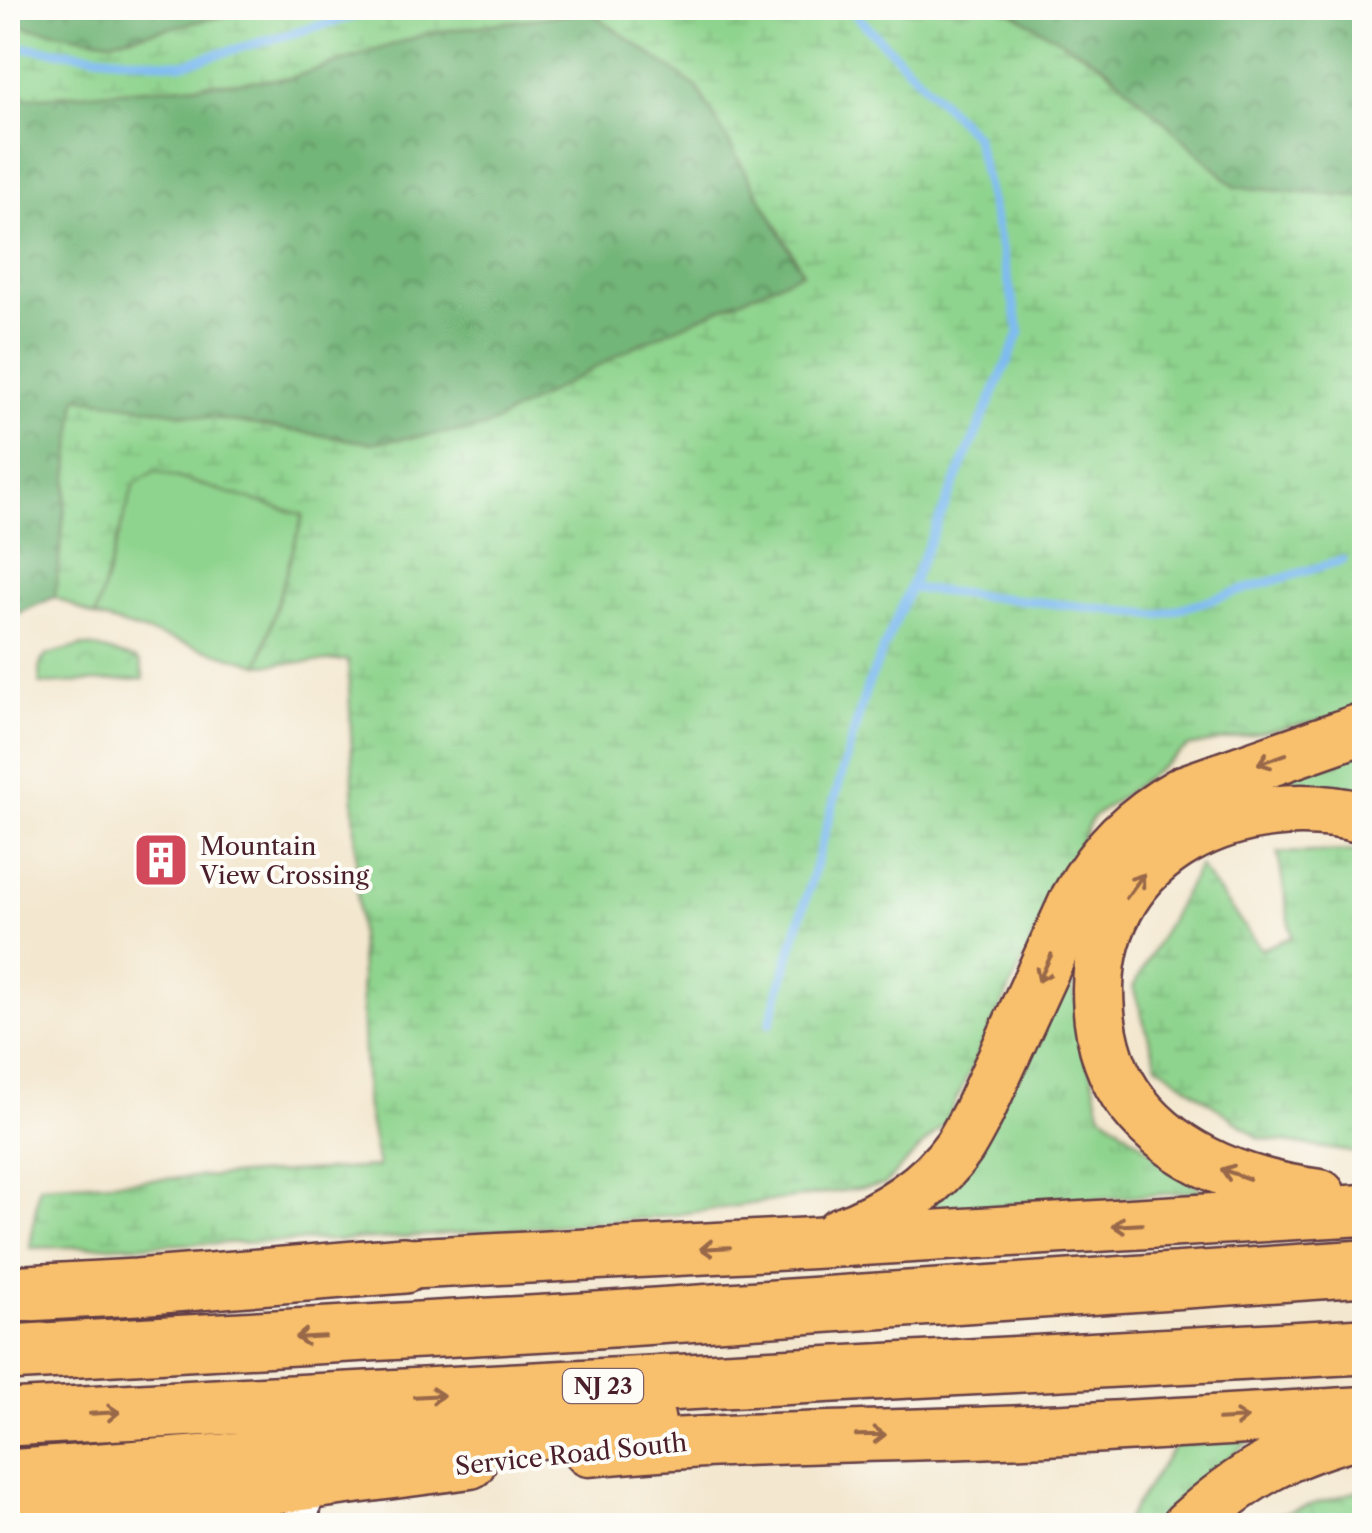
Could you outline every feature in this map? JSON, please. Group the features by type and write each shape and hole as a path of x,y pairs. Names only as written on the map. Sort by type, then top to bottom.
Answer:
{"highway":[{"path":"8,1294 404,1265"},
{"path":"8,1353 582,1321 1364,1268"},
{"path":"582,1321 1000,1316 1364,1298"},
{"name":"NJ 23","path":"8,1418 1364,1346"},
{"path":"8,1478 188,1465 868,1399 1198,1354"}],"main road":[{"path":"813,1243 846,1231 906,1198 936,1174 960,1146 1076,900 1109,848 1131,827 1184,791 1364,728"},
{"path":"1364,818 1318,811 1258,813 1204,828 1168,850 1140,877 1114,920 1098,977 1098,1010 1103,1043 1122,1088 1151,1124 1177,1146 1236,1176 1308,1194 1364,1200"},
{"path":"8,1274 404,1265 1364,1210"},
{"name":"Service Road South","path":"8,1514 304,1505 460,1464 670,1443 1364,1412"},
{"path":"1187,1526 1255,1472 1296,1452 1364,1430"}],"green space":[{"path":"8,8 262,8 109,41 8,24"},
{"path":"262,8 1004,8 1103,65 1235,187 1364,198 1364,709 1188,747 1092,818 945,1123 884,1185 652,1218 381,1239 30,1248 39,1186 378,1167 366,1102 348,660 259,665 303,515 134,485 95,617 55,597 77,397 370,443 484,428 635,346 803,272 697,87 589,11 428,33 290,78 28,98 8,88 8,24 109,41"},
{"path":"1004,8 1364,8 1364,198 1235,187 1103,65"},
{"path":"589,11 697,87 803,273 635,346 485,428 370,443 77,397 55,597 8,618 8,88 28,98 290,78 428,33"},
{"path":"155,471 303,515 259,665 95,617 134,484"},
{"path":"81,646 136,659 144,679 40,684 40,665 47,655"},
{"path":"1364,740 1364,799 1236,786"},
{"path":"1356,851 1364,856 1364,1154 1259,1138 1157,1064 1133,987 1199,866 1261,949 1292,937 1278,853"},
{"path":"1066,952 1100,1112 1203,1191 903,1214"},
{"path":"1252,1439 1171,1506 1156,1525 1122,1526 1175,1445"},
{"path":"1364,1489 1364,1525 1268,1525 1270,1517"}],"waterway":[{"path":"8,46 182,64 383,8"},
{"path":"770,1023 867,687 1020,332 975,136 849,8"},
{"path":"910,588 1159,615 1343,560"}],"place":[{"name":"Mountain View Crossing","path":"161,860"}]}
